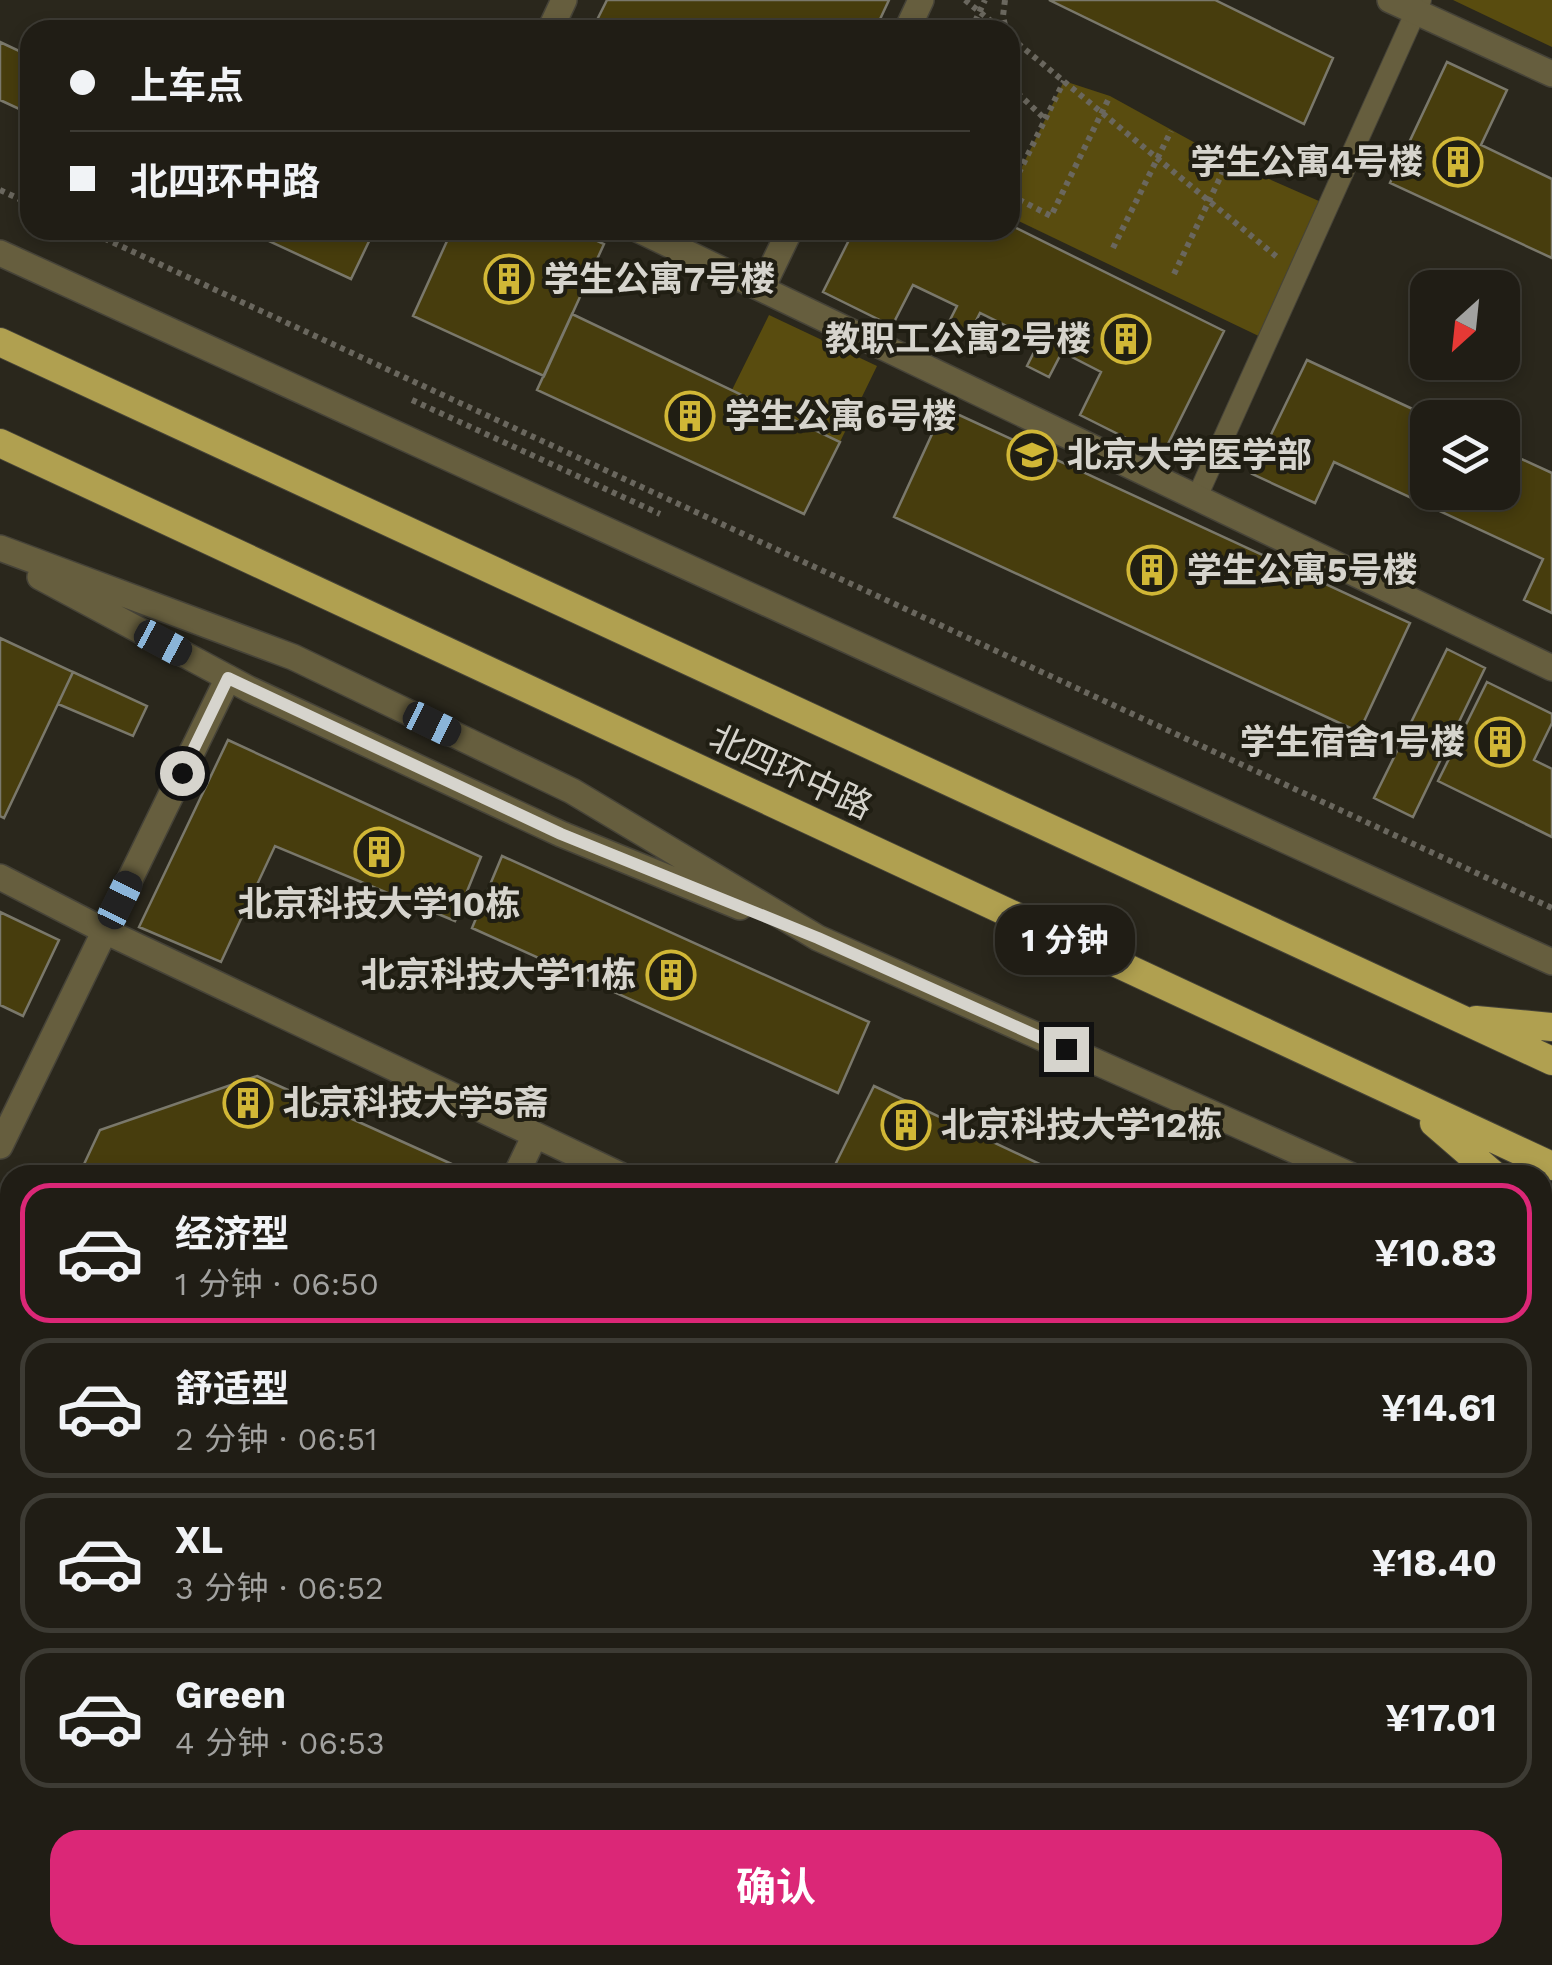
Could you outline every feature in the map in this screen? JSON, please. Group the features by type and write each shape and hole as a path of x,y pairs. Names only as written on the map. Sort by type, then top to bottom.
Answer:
{"highway":[{"name":"北四环中路","path":"0,342 1552,1062"},
{"name":"北四环中路","path":"0,443 1550,1165"},
{"path":"1454,1018 1552,1026"},
{"path":"1410,1102 1482,1165"}],"street":[{"path":"1390,0 1419,6 1552,74"},
{"path":"660,240 1552,668"},
{"path":"762,288 785,240"},
{"path":"0,253 1552,962"},
{"path":"0,548 310,666 572,791 818,938"},
{"path":"0,556 228,678 561,834 818,938 1328,1165"},
{"path":"0,1146 228,678"},
{"path":"0,877 105,931 599,1165"},
{"path":"521,1165 535,1135"}],"lane":[{"path":"1197,497 1419,6"}],"path":[{"path":"965,0 990,20"},
{"path":"975,20 985,0"},
{"path":"1020,45 1297,274"},
{"path":"1020,171 1064,81"},
{"path":"1020,95 1045,119"},
{"path":"1020,199 1050,216 1110,96"},
{"path":"1113,248 1170,130"},
{"path":"1174,274 1228,161"},
{"path":"108,240 1552,908"},
{"path":"412,400 660,514"}],"shaded area":[{"path":"1453,0 1552,0 1552,47"},
{"path":"1064,81 1110,96 1228,161 1328,205 1267,340 1020,222 1020,171"},
{"path":"769,315 877,366 840,442 732,390"}],"building":[{"path":"607,0 889,0 880,20 597,20"},
{"path":"1049,0 1215,0 1333,58 1304,124"},
{"path":"0,42 20,51 20,109 0,100"},
{"name":"学生公寓4号楼","path":"1447,62 1507,90 1481,145 1552,179 1552,258 1390,183"},
{"name":"教职工公寓2号楼","path":"1020,230 1224,331 1162,456 1080,415 1101,372 1062,352 1049,377 1027,366 1039,342 980,313 969,335 948,324 957,306 913,285 892,326 823,292 849,240 1020,240"},
{"path":"267,240 370,240 351,279"},
{"name":"学生公寓7号楼","path":"447,240 595,240 604,244 544,376 413,316"},
{"name":"学生公寓6号楼","path":"572,314 840,442 804,514 537,390"},
{"path":"1307,360 1410,408 1410,497 1334,462 1315,503 1252,474"},
{"name":"学生公寓5号楼","path":"944,408 1410,623 1359,732 894,517"},
{"path":"1520,458 1552,473 1552,613 1524,600 1543,559 1437,510 1520,510"},
{"path":"0,638 73,672 4,818 0,816"},
{"path":"1447,649 1485,668 1413,817 1374,798"},
{"path":"73,672 147,706 133,736 58,704"},
{"name":"学生宿舍1号楼","path":"1487,682 1552,714 1552,723 1534,760 1552,769 1552,837 1438,781"},
{"name":"北京科技大学10栋","path":"228,740 481,857 455,921 275,846 221,962 139,927"},
{"name":"北京科技大学11栋","path":"502,856 869,1022 838,1093 472,928"},
{"path":"0,912 59,940 23,1016 0,1005"},
{"name":"北京科技大学5斋","path":"257,1076 454,1165 84,1165 100,1130"},
{"name":"北京科技大学12栋","path":"874,1086 1042,1165 835,1165"}],"place":[{"name":"学生公寓4号楼","path":"1458,162"},
{"name":"学生公寓7号楼","path":"509,279"},
{"name":"教职工公寓2号楼","path":"1126,339"},
{"name":"学生公寓6号楼","path":"690,416"},
{"name":"北京大学医学部","path":"1032,455"},
{"name":"学生公寓5号楼","path":"1152,570"},
{"name":"学生宿舍1号楼","path":"1500,742"},
{"name":"北京科技大学10栋","path":"379,852"},
{"name":"北京科技大学11栋","path":"671,975"},
{"name":"北京科技大学5斋","path":"248,1103"},
{"name":"北京科技大学12栋","path":"906,1125"}],"route":[{"path":"182,773 228,678 561,834 818,938 1066,1049"}]}
